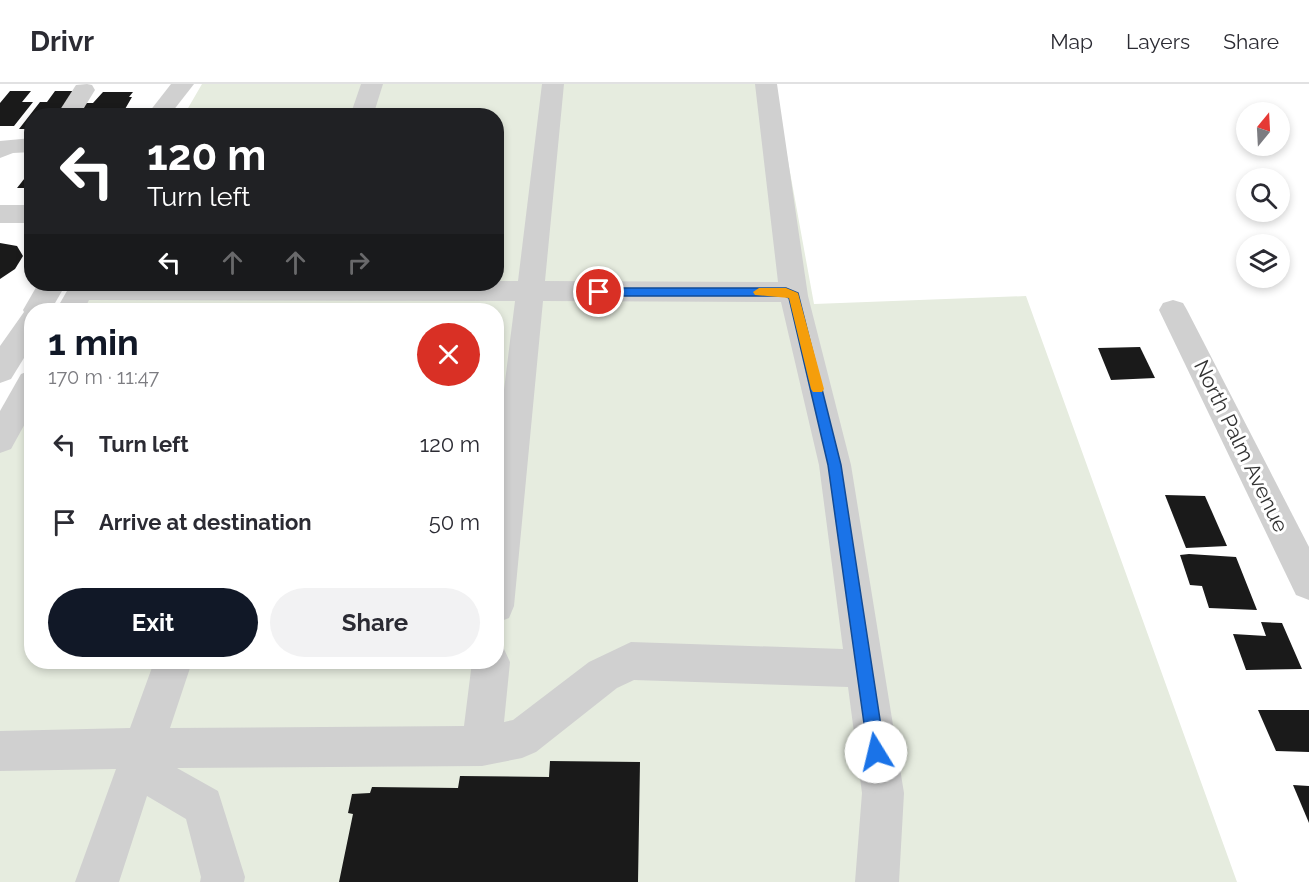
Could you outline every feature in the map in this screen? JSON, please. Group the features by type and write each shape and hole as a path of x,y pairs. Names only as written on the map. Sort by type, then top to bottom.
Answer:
{"street":[{"path":"164,108 183,84"},
{"path":"185,108 201,84"},
{"path":"364,108 372,84"},
{"path":"504,530 553,84"},
{"path":"766,84 794,296 835,465 883,793 877,882"},
{"path":"72,108 84,90"},
{"path":"0,151 8,146 24,145"},
{"path":"0,214 24,214"},
{"path":"79,295 303,295 529,291 786,292 794,296"},
{"name":"North Palm Avenue","path":"1173,310 1309,583"},
{"path":"0,371 24,333"},
{"path":"0,440 24,396"},
{"path":"0,751 140,757 482,746 522,738 603,675 631,661 864,669"},
{"path":"97,882 171,669"},
{"path":"482,746 490,669"},
{"path":"140,757 203,806 224,877 222,882"}],"shaded area":[{"path":"202,84 774,84 814,304 1026,296 1237,882 0,882 0,437 24,394 24,669 504,669 504,303 76,303 84,291 504,291 504,108 188,108"}],"building":[{"path":"10,91 31,91 22,102 33,102 28,108 24,108 24,113 14,126 0,126 0,103"},
{"path":"55,91 76,91 64,108 35,108 40,102 47,102"},
{"path":"103,92 133,92 126,108 82,108 85,103 93,103"},
{"path":"24,179 24,188 17,188"},
{"path":"0,243 17,246 23,256 15,269 0,279"},
{"path":"1140,347 1155,378 1111,380 1098,348"},
{"path":"1165,495 1205,496 1227,546 1186,548"},
{"path":"1180,555 1236,557 1257,610 1209,608 1202,586 1190,585"},
{"path":"1261,622 1282,623 1302,669 1246,670 1233,634 1266,636"},
{"path":"1258,710 1309,710 1309,752 1276,751"},
{"path":"550,761 640,762 638,882 339,882 353,814 348,813 352,794 370,793 372,787 458,788 460,776 549,777"},
{"path":"1293,785 1309,786 1309,823"}],"slow traffic":[{"path":"759,292 786,292 794,296 817,389"}],"route":[{"path":"599,292 786,292 794,296 835,465 876,752"}]}
